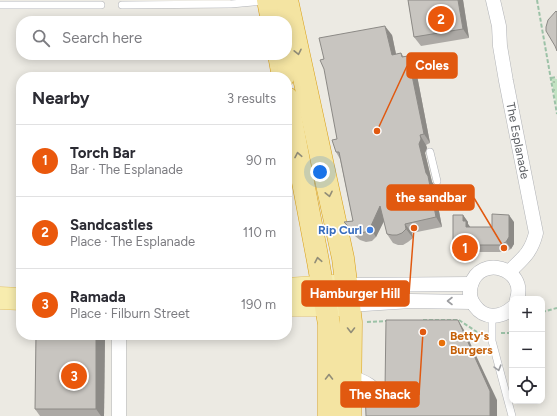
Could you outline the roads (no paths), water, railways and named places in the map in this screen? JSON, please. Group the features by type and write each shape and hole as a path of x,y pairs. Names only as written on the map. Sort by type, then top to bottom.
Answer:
{"highway":[{"path":"268,0 271,16"},
{"path":"287,0 290,16"},
{"path":"292,23 352,304 350,416"},
{"path":"280,60 282,72"},
{"path":"292,125 324,295 329,330 329,416"}],"main road":[{"path":"292,290 324,295 352,304"},
{"path":"292,304 324,295"},
{"path":"0,298 16,299"}],"street":[{"name":"The Esplanade","path":"493,0 499,26 502,60 536,233 533,245 527,254 509,272"},
{"path":"509,310 499,316 492,316 480,311 472,302 470,293 471,284 477,274 487,269 498,268 509,272 517,283 519,290 518,296"},
{"path":"352,304 471,284"},
{"path":"352,304 411,301 472,302"},
{"path":"119,340 119,416"}],"lane":[{"path":"122,5 231,4 268,0"},
{"path":"0,5 101,6"},
{"path":"430,152 437,181"},
{"path":"492,316 491,333 497,363 512,416"},
{"path":"350,373 368,380 377,387 382,394 382,399"}],"place":[{"name":"Sandcastles","path":"441,19"},
{"name":"Coles","path":"377,131"},
{"name":"Hamburger Hill","path":"414,228"},
{"name":"Rip Curl","path":"370,230"},
{"name":"Torch Bar","path":"465,248"},
{"name":"the sandbar","path":"504,248"},
{"name":"The Shack","path":"423,332"},
{"name":"Betty's Burgers","path":"442,343"},
{"name":"Ramada","path":"74,376"}]}
